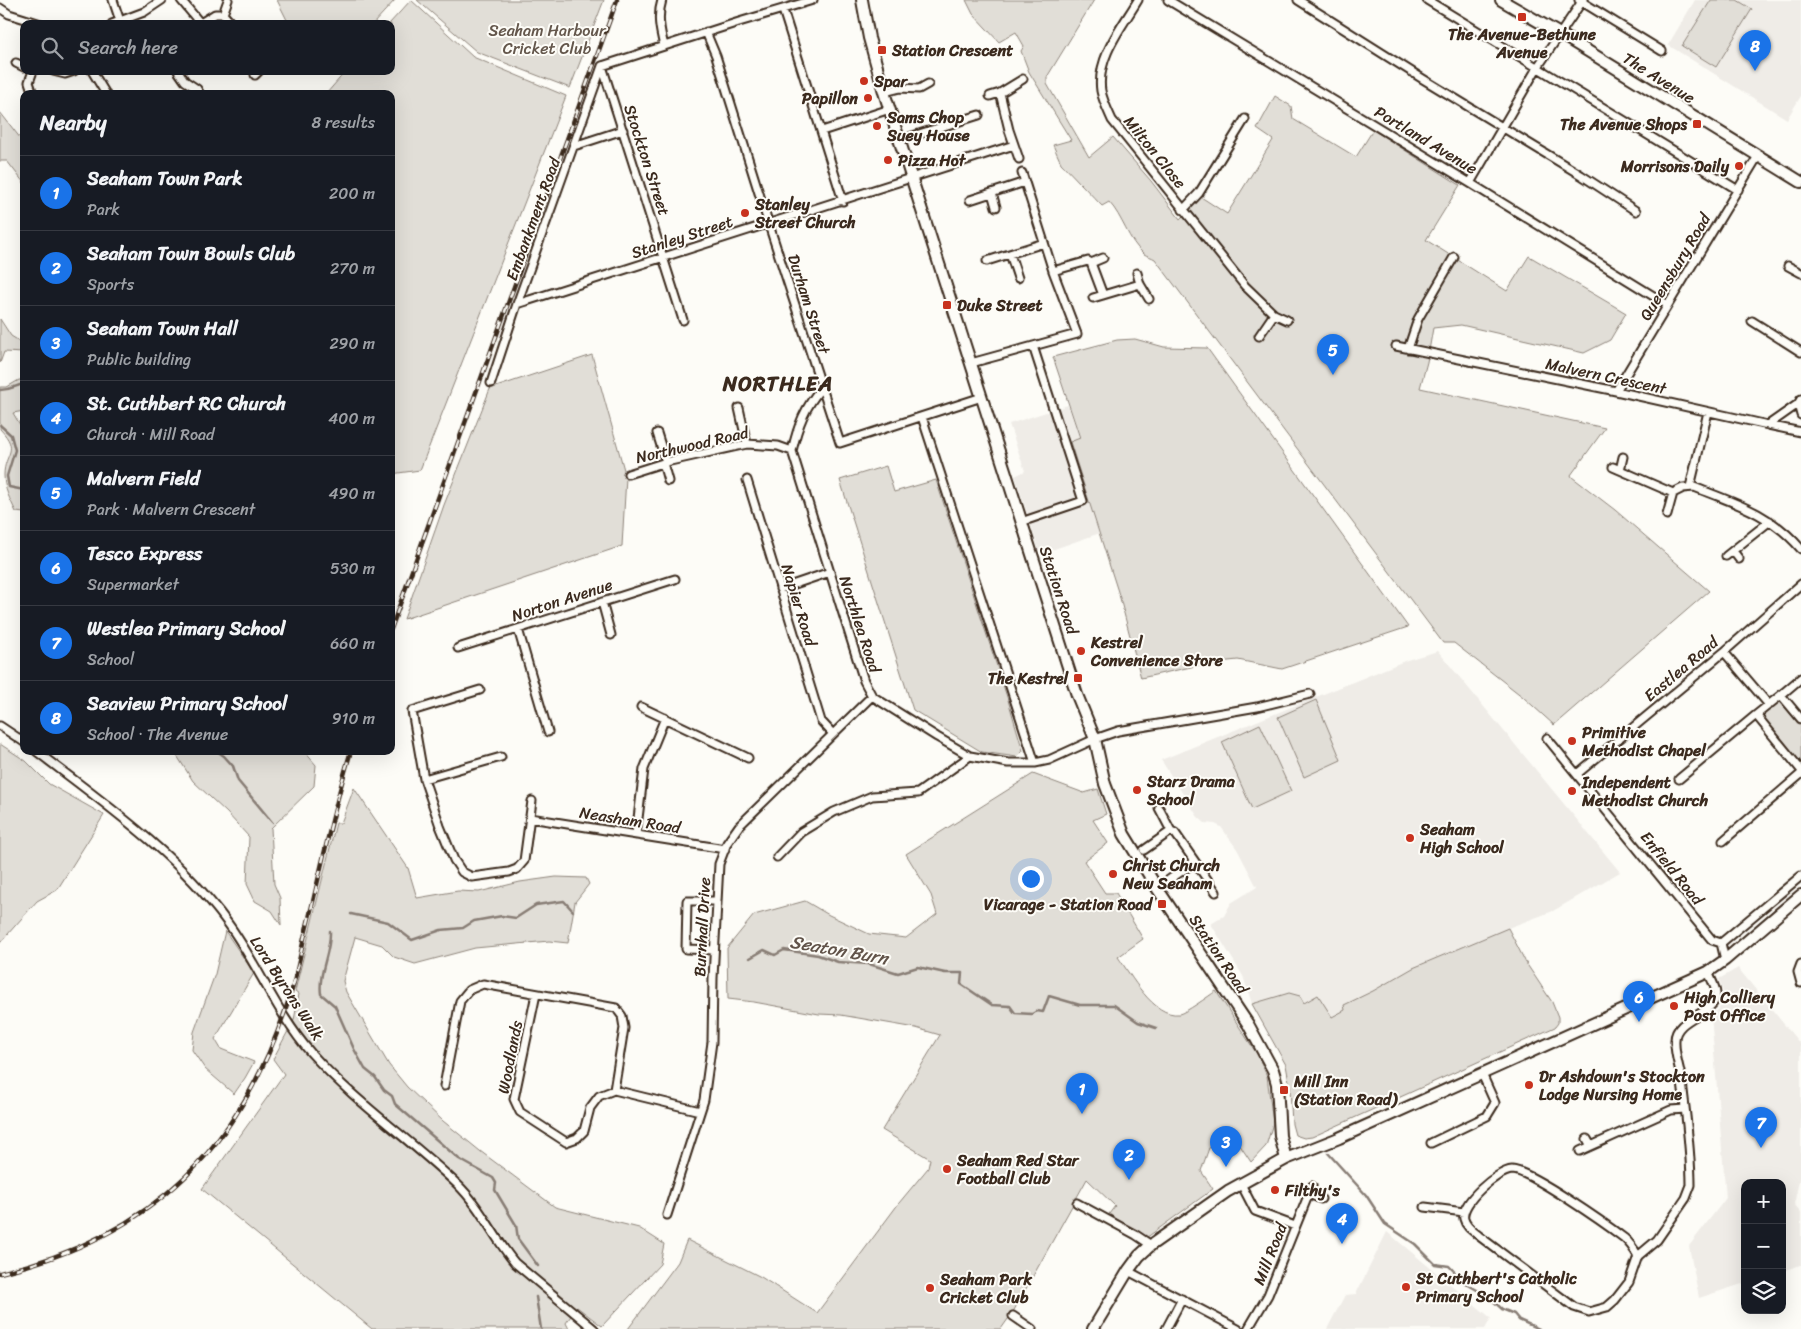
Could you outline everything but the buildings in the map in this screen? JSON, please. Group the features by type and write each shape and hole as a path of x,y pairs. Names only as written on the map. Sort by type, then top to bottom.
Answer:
{"main road":[{"name":"Station Road","path":"862,0 869,38 884,92 1077,695 1095,739 1105,784 1116,815 1136,855 1248,1024 1267,1056 1277,1084 1280,1127 1286,1159"},
{"name":"The Avenue","path":"1501,0 1560,34 1801,182"},
{"path":"1092,1329 1139,1256 1151,1245 1228,1191 1286,1159 1299,1155 1482,1074 1708,972 1725,960 1801,895"},
{"path":"1280,1127 1289,1145 1299,1155"}],"street":[{"path":"113,0 120,20"},
{"path":"123,20 144,12 162,0"},
{"path":"182,0 198,20"},
{"path":"222,14 228,0"},
{"path":"662,0 659,23 664,46"},
{"path":"602,66 813,0"},
{"name":"Milton Close","path":"1138,0 1102,64 1101,91 1112,120 1183,210"},
{"name":"Portland Avenue","path":"1168,0 1470,183 1668,306"},
{"path":"1298,0 1636,211"},
{"path":"1427,0 1738,190"},
{"path":"1470,183 1537,68 1581,1 1662,51"},
{"path":"0,8 9,14 28,20"},
{"path":"783,10 843,201"},
{"path":"205,20 215,14 222,14 228,20"},
{"name":"Durham Street","path":"706,32 716,56 768,224 840,443 922,416"},
{"path":"16,63 20,65"},
{"name":"Stockton Street","path":"602,66 684,320"},
{"name":"Embankment Road","path":"491,383 602,66"},
{"path":"31,75 30,82 32,90"},
{"path":"94,75 104,90"},
{"path":"181,75 185,81 198,90"},
{"path":"990,96 1000,93 1023,78"},
{"path":"884,92 900,88 919,89 928,84"},
{"path":"1000,93 1009,130 1019,159"},
{"path":"822,131 890,109"},
{"path":"900,140 979,115"},
{"path":"1245,119 1199,194 1183,210 1245,286 1274,314 1287,320"},
{"path":"574,146 623,130"},
{"name":"Stanley Street","path":"518,304 913,179 1014,145"},
{"name":"Queensbury Road","path":"1616,392 1758,156"},
{"path":"971,363 1077,334 1053,271 1022,173"},
{"path":"970,200 1025,182"},
{"path":"992,193 996,207"},
{"path":"987,261 1044,243"},
{"path":"1010,254 1018,278"},
{"path":"1053,271 1084,260 1092,262 1103,258"},
{"path":"1408,349 1418,319 1454,258"},
{"path":"1092,262 1103,294"},
{"path":"1788,266 1801,274"},
{"path":"1137,272 1140,284 1149,299"},
{"path":"1092,298 1140,284"},
{"path":"1259,336 1274,314"},
{"path":"1752,322 1801,352"},
{"path":"1021,522 1083,501 1032,346"},
{"name":"Malvern Crescent","path":"1396,346 1801,432"},
{"path":"792,451 797,429 809,401 822,387"},
{"path":"982,397 922,416 1035,763"},
{"path":"1768,425 1799,402 1801,415"},
{"path":"739,408 747,444"},
{"path":"1690,487 1708,412"},
{"path":"657,433 668,482"},
{"name":"Northwood Road","path":"628,474 665,463 747,444 778,446 792,451"},
{"name":"Northlea Road","path":"792,451 864,682 872,696 970,756 1008,763 1035,763 1049,760 1095,739 1118,731 1248,709 1310,694"},
{"path":"1623,457 1616,468 1673,493"},
{"name":"Napier Road","path":"747,480 821,721 833,734"},
{"path":"1667,516 1673,493 1683,488 1694,487 1763,516 1782,528 1801,549"},
{"path":"1726,556 1770,521"},
{"path":"1733,551 1739,559"},
{"path":"780,589 830,572"},
{"name":"Norton Avenue","path":"458,648 675,579"},
{"name":"Eastlea Road","path":"1577,774 1724,652 1801,584"},
{"path":"602,602 611,635"},
{"path":"518,629 548,732"},
{"path":"1724,652 1769,705"},
{"path":"1679,779 1801,678"},
{"path":"480,690 412,711 424,779 440,826 454,860 462,872 472,877 517,869 524,861 532,801"},
{"path":"1781,695 1801,719"},
{"name":"Burnhall Drive","path":"667,1215 704,1100 712,1042 714,950 719,864 725,849 739,826 872,696"},
{"path":"641,707 748,758"},
{"path":"1756,715 1801,770"},
{"path":"636,835 644,769 665,718"},
{"path":"0,726 20,739"},
{"name":"Enfield Road","path":"1547,738 1712,940 1721,943"},
{"name":"Lord Byrons Walk","path":"41,755 133,826 163,851 189,877 241,942 283,1015 310,1052 384,1122 457,1183 478,1208 504,1250 515,1263 594,1329"},
{"path":"777,857 801,832 834,812 872,796 918,793 970,756"},
{"path":"424,779 501,757"},
{"path":"1723,841 1801,774"},
{"path":"1159,808 1171,831 1175,833 1216,892"},
{"name":"Neasham Road","path":"530,818 725,849"},
{"path":"1144,850 1171,831"},
{"path":"1157,888 1195,862"},
{"path":"1725,960 1721,943 1801,876"},
{"path":"714,950 686,949 687,901 716,901"},
{"path":"1801,964 1798,972 1801,983"},
{"path":"1638,1256 1625,1239 1552,1188 1518,1171 1511,1170 1495,1177 1466,1205 1464,1212 1464,1219 1469,1227 1480,1237 1574,1307 1588,1312 1607,1307 1615,1300 1630,1282 1638,1256 1657,1240 1686,1198 1690,1185 1685,1110 1682,1080 1675,1049 1675,1034 1683,1024 1710,1006 1717,996 1708,972"},
{"path":"444,1086 460,1001 469,990 483,984 616,1008 622,1016 624,1028 614,1090 700,1111"},
{"name":"Woodlands","path":"536,994 514,1099 520,1112 566,1142 577,1138 584,1131 590,1108 599,1096 614,1090"},
{"path":"1431,1143 1487,1116 1495,1103 1482,1074"},
{"path":"1580,1151 1589,1143 1671,1110 1685,1110"},
{"path":"1240,1184 1255,1211 1296,1226"},
{"name":"Mill Road","path":"1248,1329 1268,1295 1312,1186"},
{"path":"1309,1194 1321,1199"},
{"path":"1077,1203 1151,1245"},
{"path":"1425,1207 1464,1212"},
{"path":"1128,1271 1238,1329"},
{"path":"1166,1329 1182,1299"},
{"path":"1013,1316 1032,1329"}],"shaded area":[{"path":"1695,0 1801,0 1801,96 1787,119 1668,45"},
{"path":"1068,405 1080,439 1070,442 1100,533 1040,554 1015,476 1025,471 1009,424"},
{"name":"Seaham High School","path":"1438,651 1620,872 1553,911 1508,928 1332,1018 1289,993 1252,1004 1243,976 1211,924 1224,916 1231,903 1257,887 1237,849 1221,827 1205,823 1198,817 1161,760 1407,660"},
{"path":"1738,968 1801,1045 1801,1172 1794,1204 1801,1212 1801,1265 1786,1270 1786,1179 1741,1179 1741,1284 1699,1298 1689,1246 1726,1198 1711,1015 1718,1010 1723,1002 1723,992 1719,979"},
{"name":"St Cuthbert's Catholic Primary School","path":"1387,1232 1491,1318 1485,1329 1327,1329 1345,1295 1356,1294"}],"green space":[{"path":"277,0 395,0 377,20 287,20"},
{"path":"411,0 473,57 566,96 420,470 395,473 395,90 329,90 343,75 395,75 395,20 393,20"},
{"name":"Seaham Harbour Cricket Club","path":"417,0 604,0 570,88 477,52"},
{"path":"966,0 1094,0 1047,77 1047,84 1089,157 1113,137 1151,181 1180,219 1201,197 1227,214 1273,140 1257,129 1275,96 1291,106 1293,119 1356,157 1373,130 1460,185 1426,240 1507,291 1529,256 1626,313 1610,340 1584,353 1461,325 1433,328 1420,388 1605,428 1571,475 1572,477 1615,510 1709,591 1554,725 1523,697 1454,643 1443,643 1155,259 1138,249 1109,202 1102,206 1061,163 1053,145 1071,140 1029,72 1021,51 1024,46 1016,32 999,42 973,14"},
{"path":"1711,0 1737,0 1752,9 1716,67 1682,46"},
{"path":"0,112 20,138 20,178 7,161 0,161"},
{"path":"0,319 11,336 20,342 20,353 4,352 0,363"},
{"path":"1135,339 1164,347 1207,348 1408,627 1282,669 1238,660 1209,663 1141,678 1120,598 1070,442 1080,438 1053,357 1117,340"},
{"path":"592,355 626,477 622,546 404,619 444,505 490,389"},
{"path":"20,380 20,412 13,413 20,425 20,512 16,512 4,480 10,447 6,436 0,429 0,387 7,387"},
{"path":"886,466 894,492 936,480 1023,751 1017,757 982,752 913,710 840,480"},
{"path":"1316,700 1341,760 1304,777 1278,717"},
{"path":"1779,700 1801,727 1801,763 1761,715"},
{"path":"1260,724 1291,791 1252,809 1222,742"},
{"path":"0,744 26,761 49,784 104,815 57,890 37,901 0,943"},
{"path":"177,755 307,755 316,765 314,786 271,828 274,884 280,898 281,925 272,911 255,901 247,884 249,837 193,781"},
{"path":"1033,774 1084,793 1098,789 1106,814 1093,820 1108,843 1084,861 1105,893 1116,893 1143,939 1118,957 1136,984 1152,1002 1160,1009 1169,1013 1182,1013 1216,991 1257,1054 1267,1076 1273,1123 1266,1146 1251,1162 1237,1141 1226,1137 1209,1148 1201,1171 1213,1189 1146,1238 1109,1214 1115,1206 1087,1179 1013,1312 1001,1329 628,1329 678,1262 687,1240 761,1277 817,1313 899,1203 928,1168 930,1159 882,1130 940,1035 916,1028 841,1015 819,1014 728,999 727,948 754,915 805,901 869,934 906,938 937,914 931,895 906,854"},
{"path":"354,788 408,868 417,898 458,891 479,892 520,882 556,877 586,878 589,884 575,902 568,943 549,941 475,948 415,964 394,957 382,945 355,937 343,981 346,992 389,1065 407,1087 443,1121 555,1207 639,1228 664,1244 660,1264 602,1326 577,1307 566,1323 569,1329 372,1329 202,1189 284,1074 273,1059 294,1020 299,994 295,991 336,823 341,823"},
{"path":"1508,928 1526,963 1552,1002 1558,1017 1558,1023 1555,1027 1312,1137 1304,1138 1295,1135 1292,1124 1290,1087 1286,1065 1252,1004 1289,993 1300,996 1304,1003 1318,995 1332,1017 1345,1010 1344,1005 1413,968"},
{"path":"225,931 254,973 215,1039 221,1049 254,1062 234,1094 205,1069 192,1050 194,1032 215,974"}],"waterway":[{"path":"0,390 20,385"},
{"path":"0,425 11,435 15,450 7,476 9,487 20,489"},
{"path":"223,755 233,766 238,781 272,822"},
{"name":"Seaton Burn","path":"351,914 388,922 412,940 441,930 463,928 474,921 502,916 516,918 536,905 564,901 573,911"},
{"path":"330,931 329,947 321,978 321,994 335,1006 365,1069 392,1096 395,1104 459,1159 493,1178 496,1183 495,1190 516,1225 518,1239 538,1266"},
{"name":"Seaton Burn","path":"750,958 764,950 775,955 784,950 818,955 838,962 869,964 898,973 918,967 945,973 962,973 961,984 992,1005 1010,1006 1015,1013 1032,1014 1037,1011 1043,1012 1049,996 1080,1005 1114,1005 1138,1022 1156,1028"},
{"path":"1328,1153 1366,1195 1385,1224 1415,1244 1435,1264 1449,1266 1465,1283 1489,1297 1502,1309 1514,1314 1519,1320 1539,1329"},
{"path":"536,1297 541,1329"}],"railway":[{"path":"395,618 617,0"},
{"path":"0,1273 55,1257 104,1235 147,1209 185,1177 218,1140 247,1097 270,1049 290,996 350,755"}],"place":[{"name":"The Avenue-Bethune Avenue","path":"1522,17"},
{"name":"Station Crescent","path":"882,50"},
{"name":"Seaview Primary School","path":"1755,71"},
{"name":"Spar","path":"864,81"},
{"name":"Papillon","path":"868,98"},
{"name":"The Avenue Shops","path":"1697,124"},
{"name":"Sams Chop Suey House","path":"877,126"},
{"name":"Pizza Hot","path":"888,160"},
{"name":"Morrisons Daily","path":"1739,166"},
{"name":"Stanley Street Church","path":"745,213"},
{"name":"Duke Street","path":"947,305"},
{"name":"Malvern Field","path":"1333,375"},
{"name":"Kestrel Convenience Store","path":"1081,651"},
{"name":"The Kestrel","path":"1078,678"},
{"name":"Primitive Methodist Chapel","path":"1572,741"},
{"name":"Starz Drama School","path":"1137,790"},
{"name":"Independent Methodist Church","path":"1572,791"},
{"name":"Seaham High School","path":"1410,838"},
{"name":"Christ Church New Seaham","path":"1113,874"},
{"name":"Vicarage - Station Road","path":"1162,904"},
{"name":"High Colliery Post Office","path":"1674,1006"},
{"name":"Tesco Express","path":"1639,1022"},
{"name":"Dr Ashdown's Stockton Lodge Nursing Home","path":"1529,1085"},
{"name":"Mill Inn (Station Road)","path":"1284,1090"},
{"name":"Seaham Town Park","path":"1082,1114"},
{"name":"Westlea Primary School","path":"1761,1148"},
{"name":"Seaham Town Hall","path":"1226,1167"},
{"name":"Seaham Red Star Football Club","path":"947,1169"},
{"name":"Seaham Town Bowls Club","path":"1129,1180"},
{"name":"Filthy's","path":"1275,1190"},
{"name":"St. Cuthbert RC Church","path":"1342,1244"},
{"name":"St Cuthbert's Catholic Primary School","path":"1406,1287"},
{"name":"Seaham Park Cricket Club","path":"930,1288"}],"district":[{"name":"NORTHLEA","path":"778,384"}]}
